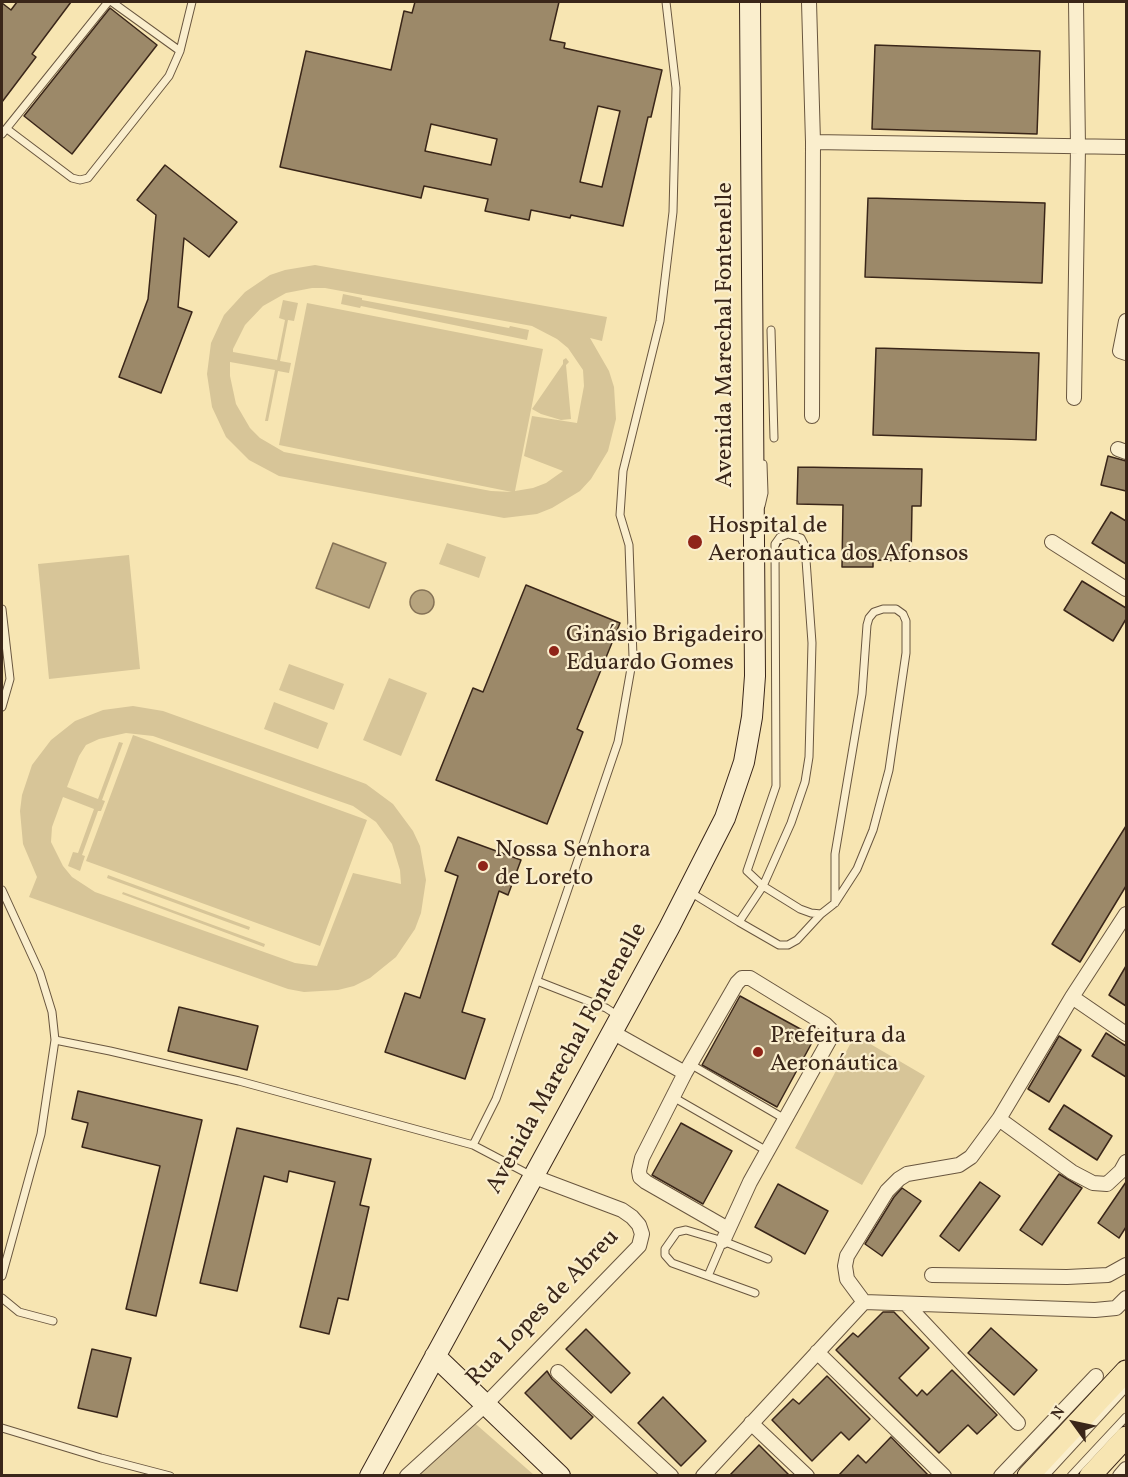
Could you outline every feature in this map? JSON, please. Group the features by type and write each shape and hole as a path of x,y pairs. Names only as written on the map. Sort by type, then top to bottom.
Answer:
{"main road":[{"name":"Avenida Marechal Fontenelle","path":"370,1476 688,891 725,818 744,762 752,717 755,676 753,525 764,423 750,2"},
{"path":"435,1356 560,1476"},
{"path":"1028,1476 1126,1371"},
{"path":"1090,1476 1126,1437"}],"street":[{"path":"809,2 813,142 812,416"},
{"path":"1074,398 1078,147 1076,2"},
{"path":"813,142 1126,147"},
{"path":"1126,321 1120,351 1126,353"},
{"path":"1052,542 1126,589"},
{"path":"1125,920 1072,997 999,1119 971,1157 959,1165 908,1174 899,1179 887,1191 847,1256 845,1266 847,1279 864,1302 1095,1310 1116,1308 1126,1298"},
{"path":"742,978 750,978 825,1024 831,1030 831,1036 767,1151 725,1234 640,1177 642,1158 688,1069 742,978"},
{"path":"1072,997 1126,1034"},
{"path":"616,1025 688,1069"},
{"path":"999,1119 1072,1172 1093,1183 1107,1184 1121,1171 1126,1162"},
{"name":"Rua Lopes de Abreu","path":"407,1476 485,1405 639,1246 642,1234 639,1225 622,1210 532,1176"},
{"path":"932,1275 1067,1277 1108,1275 1126,1265"},
{"path":"703,1476 864,1302"},
{"path":"907,1305 1018,1423"},
{"path":"817,1352 944,1476"},
{"path":"558,1372 671,1476"},
{"path":"1001,1476 1096,1376"},
{"path":"751,1423 807,1476"},
{"path":"1120,1476 1126,1469"}],"lane":[{"path":"180,51 110,2 4,132 72,177 80,180 88,178 169,76 180,51 192,2"},
{"path":"473,1145 496,1099 614,759 633,657 629,545 620,515 623,471 660,321 673,212 676,88 666,2"},
{"path":"771,330 764,423 774,438"},
{"path":"762,448 760,425 764,423"},
{"path":"753,525 764,493 762,459"},
{"path":"739,922 763,886 791,824 805,782 809,757 812,643 805,546 801,538 789,534 780,537 775,544 776,786 747,871 763,886 800,909 821,914"},
{"path":"2,609 10,679 2,707"},
{"path":"688,891 779,945 788,945 797,940 821,914 835,903 857,869 873,830 889,770 906,653 906,621 903,614 896,609 874,612 867,625 862,694 834,854 835,903"},
{"path":"2,890 40,973 52,1012 56,1040 41,1134 2,1276"},
{"path":"537,981 606,1008 616,1025"},
{"path":"56,1040 239,1081 473,1145 532,1176"},
{"path":"688,1069 785,1119"},
{"path":"673,1097 767,1151"},
{"path":"754,1293 672,1263 665,1255 665,1249 670,1240 681,1230 725,1234 768,1259"},
{"path":"708,1276 725,1234"},
{"path":"2,1298 19,1312 53,1321"},
{"path":"1045,1476 1126,1388"},
{"path":"1071,1476 1126,1417"},
{"path":"2,1428 39,1441 170,1476"}],"shaded area":[{"path":"315,265 607,317 602,341 590,338 609,371 614,387 616,419 608,451 591,479 580,491 552,508 537,514 504,518 279,476 249,460 226,437 212,407 207,374 211,343 224,315 245,292 270,275","holes":["325,288 532,326 557,339 568,348 583,370 584,386 577,423 532,416 524,456 563,471 546,483 515,491 543,349 307,303 279,445 512,492 491,491 284,452 260,438 250,428 236,404 230,376 230,362 275,370 265,421 268,421 278,371 289,373 291,363 280,361 288,320 294,321 298,303 283,300 279,318 285,320 277,360 233,352 233,349 245,325 263,306 286,293"]},
{"path":"343,294 362,298 362,300 529,330 527,340 361,306 360,308 341,304"},
{"path":"566,358 569,362 566,365 571,419 561,420 532,409"},
{"path":"333,543 386,563 369,608 316,588"},
{"path":"447,543 486,557 479,578 439,564"},
{"path":"129,555 140,669 49,679 38,564"},
{"path":"422,590 431,593 434,602 431,611 422,614 413,611 410,602 413,593"},
{"path":"289,664 344,684 334,710 279,690"},
{"path":"389,678 427,693 401,756 363,740"},
{"path":"274,702 328,723 318,749 264,729"},
{"path":"133,706 163,711 366,784 393,804 413,831 420,846 426,880 421,913 415,929 396,957 370,978 354,986 338,990 304,992 288,989 29,897 37,877 23,844 20,811 22,795 32,765 51,740 75,721 103,710","holes":["126,733 153,736 353,806 376,822 392,844 400,870 401,884 353,873 317,966 295,963 95,892 72,877 63,866 51,842 52,827 63,797 94,809 78,853 73,852 68,866 80,871 85,856 82,855 98,811 101,811 105,801 102,800 123,743 119,742 98,799 67,787 79,756 86,745 99,739"]},
{"path":"133,735 367,820 320,946 86,861"},
{"path":"108,875 250,927 249,930 107,878"},
{"path":"123,892 265,944 264,947 122,894"},
{"path":"855,1035 925,1076 862,1185 795,1148"},
{"path":"470,1419 534,1475 415,1476"}],"building":[{"path":"17,2 71,2 32,54 36,57 2,102 2,3 11,10"},
{"path":"415,2 559,2 550,40 565,43 564,48 662,70 651,117 648,117 623,226 571,215 570,218 531,210 529,220 485,211 488,199 424,186 421,198 280,167 306,51 391,70 404,11 412,13","holes":["598,106 620,111 602,187 580,182","431,124 497,139 491,165 425,151"]},
{"path":"110,8 157,45 72,154 24,116"},
{"path":"875,45 1040,51 1037,134 872,129"},
{"path":"165,165 237,222 209,257 184,238 178,307 192,312 161,393 119,377 148,299 156,215 137,200"},
{"path":"868,198 1045,203 1042,283 865,277"},
{"path":"876,348 1039,353 1036,440 873,435"},
{"path":"1108,456 1126,461 1126,491 1101,485"},
{"path":"798,467 922,469 921,506 912,506 911,561 873,560 873,567 842,567 843,505 797,504"},
{"path":"1111,512 1126,521 1126,564 1092,543"},
{"path":"1082,581 1126,608 1126,619 1113,641 1064,610"},
{"path":"526,585 620,623 577,729 583,732 547,824 436,780 473,688 483,692"},
{"path":"1126,826 1126,886 1080,962 1052,944"},
{"path":"458,837 521,860 508,895 499,891 462,1012 485,1019 465,1079 385,1052 405,993 420,998 458,876 445,871"},
{"path":"1126,966 1126,1006 1109,995"},
{"name":"Prefeitura da Aeronáutica","path":"740,996 815,1037 777,1107 702,1065"},
{"path":"179,1007 258,1026 247,1070 168,1051"},
{"path":"1106,1033 1126,1046 1126,1077 1092,1056"},
{"path":"1059,1036 1081,1050 1049,1102 1028,1089"},
{"path":"78,1091 202,1120 156,1316 126,1309 160,1166 82,1147 88,1123 72,1119"},
{"path":"1064,1105 1112,1136 1097,1160 1049,1129"},
{"path":"681,1123 732,1151 703,1204 652,1175"},
{"path":"237,1128 371,1159 360,1205 369,1207 348,1300 338,1298 329,1334 300,1327 335,1182 289,1171 287,1182 264,1176 237,1291 200,1283"},
{"path":"1059,1174 1082,1188 1042,1245 1020,1230"},
{"path":"980,1182 1000,1196 959,1251 940,1236"},
{"path":"1126,1182 1126,1227 1119,1238 1098,1223"},
{"path":"778,1184 828,1211 805,1254 755,1227"},
{"path":"902,1188 921,1201 882,1256 865,1244"},
{"path":"883,1312 894,1312 929,1348 899,1378 917,1396 922,1390 927,1395 952,1370 997,1415 977,1434 968,1425 939,1453 836,1350 853,1333 858,1337"},
{"path":"991,1328 1037,1370 1014,1395 968,1353"},
{"path":"586,1329 630,1373 611,1393 566,1349"},
{"path":"92,1349 131,1358 117,1417 78,1408"},
{"path":"547,1371 552,1379 593,1417 571,1439 525,1393"},
{"path":"827,1376 870,1419 849,1440 841,1432 812,1461 772,1420 793,1399 799,1404"},
{"path":"663,1397 706,1441 681,1466 638,1423"},
{"path":"891,1437 929,1476 838,1476 858,1455 866,1463"},
{"path":"759,1445 790,1476 729,1476"}],"place":[{"name":"Hospital de Aeronáutica dos Afonsos","path":"695,542"},
{"name":"Ginásio Brigadeiro Eduardo Gomes","path":"554,651"},
{"name":"Nossa Senhora de Loreto","path":"483,866"},
{"name":"Prefeitura da Aeronáutica","path":"758,1052"}]}
